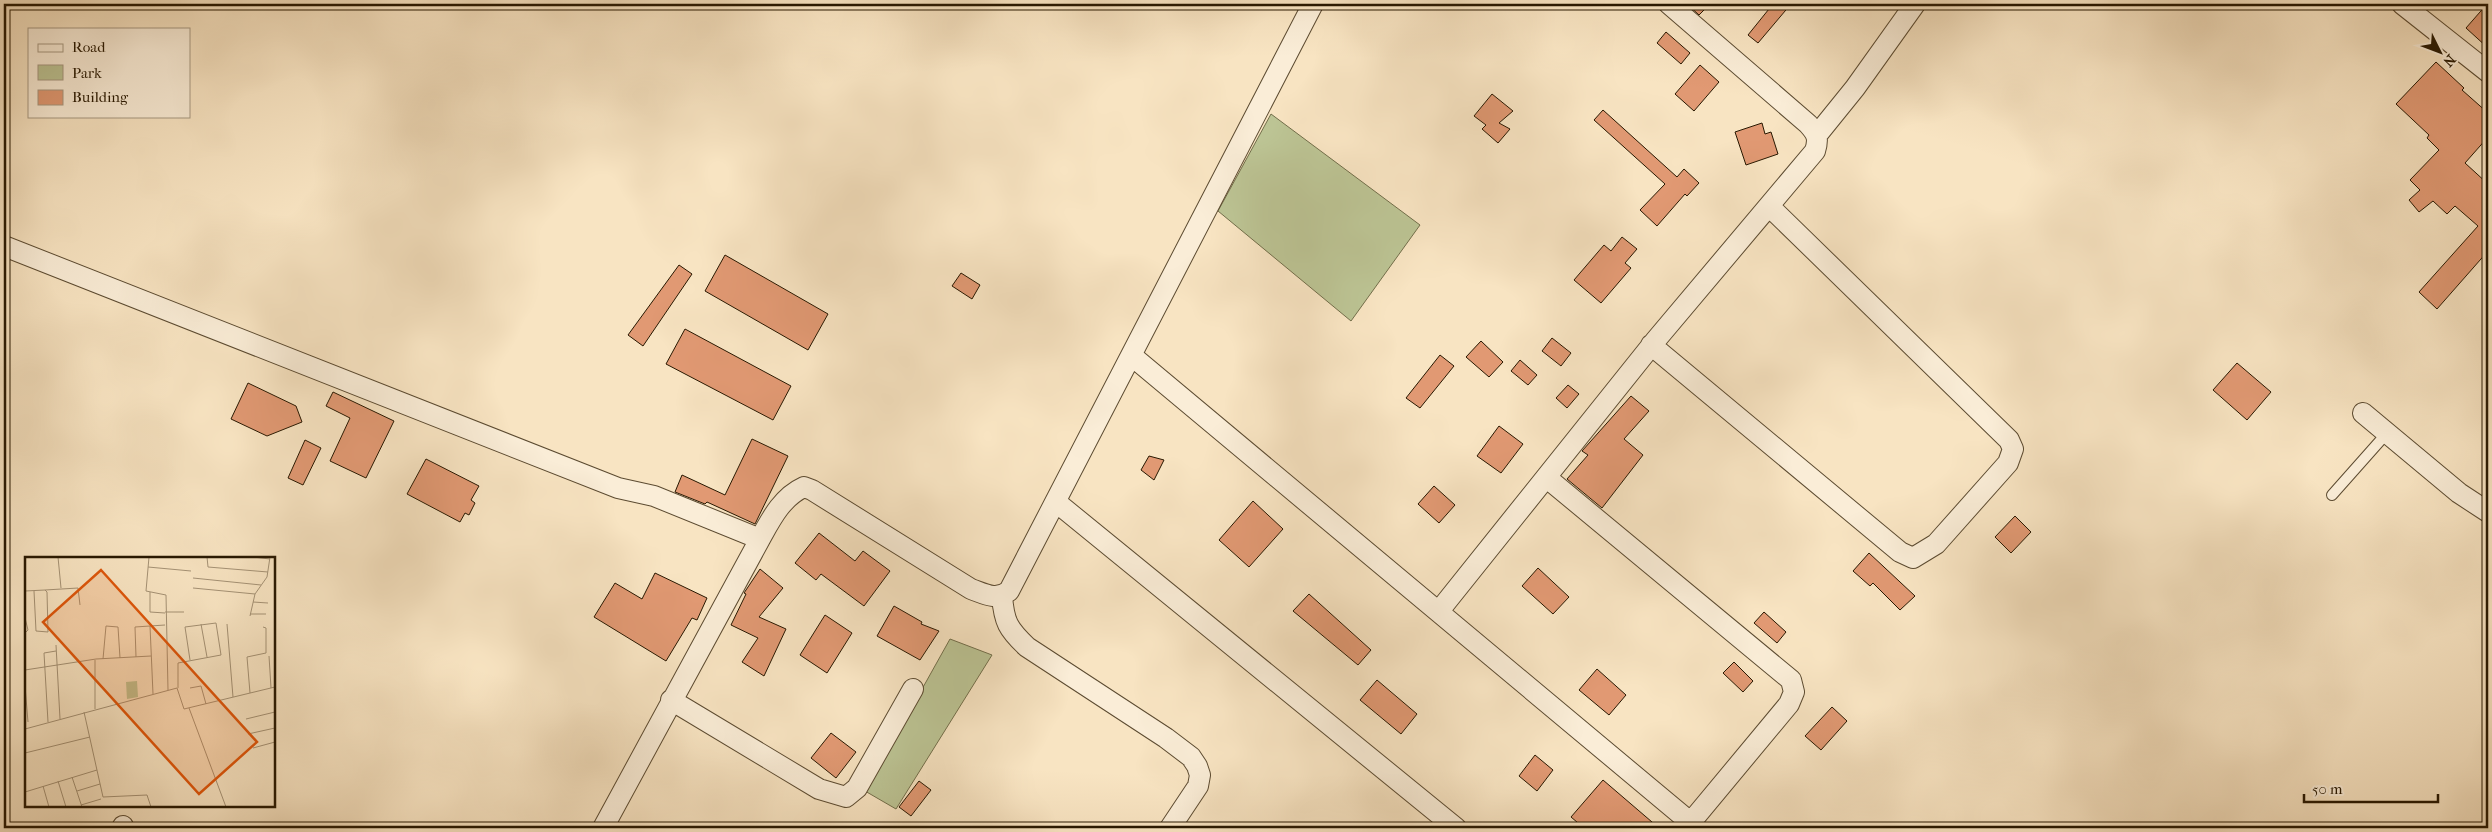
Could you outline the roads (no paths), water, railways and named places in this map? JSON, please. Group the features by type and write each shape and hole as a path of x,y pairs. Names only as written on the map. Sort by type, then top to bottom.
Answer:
{"street":[{"path":"603,828 774,514 792,493 804,487 824,496 971,589 992,597 1002,596 1009,591 1313,4"},
{"path":"1439,611 1547,478 1651,345 1814,151 1818,142 1817,135 1798,113 1669,4"},
{"path":"1817,135 1855,88 1915,4"},
{"path":"2402,4 2488,72"},
{"path":"1651,345 1900,552 1913,558 1936,544 2008,463 2013,449 2009,440 1769,206"},
{"path":"4,246 618,488 654,496 760,539"},
{"path":"1132,356 1439,611 1688,825 1789,704 1794,692 1791,680 1547,478"},
{"path":"2363,412 2459,493 2488,512"},
{"path":"1056,502 1456,828"},
{"path":"1002,596 1004,619 1012,632 1027,647 1166,738 1194,762 1200,775 1198,786 1170,828"},
{"path":"671,700 819,789 846,797 857,788 913,689"}],"lane":[{"path":"2332,495 2387,433"}]}
